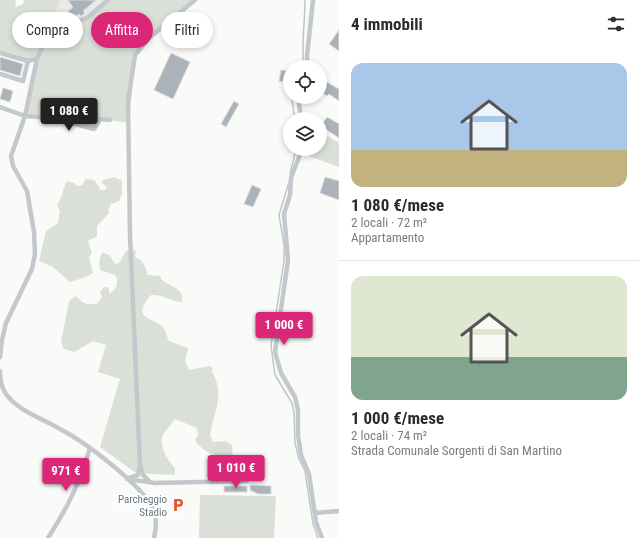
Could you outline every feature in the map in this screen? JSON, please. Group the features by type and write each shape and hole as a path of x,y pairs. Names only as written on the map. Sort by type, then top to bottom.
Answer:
{"street":[{"path":"0,357 6,324 32,269 35,254 34,232 27,191 18,177 11,156 24,116 37,59 47,36 55,28 86,18 108,0"},
{"path":"140,477 130,236 128,102 135,55 149,38 195,0"},
{"path":"307,60 313,0"},
{"path":"0,53 28,61 37,59"},
{"path":"0,74 23,81 28,61"},
{"path":"0,108 24,116 52,118 94,130 100,120 110,120"},
{"path":"299,156 291,178 290,195 284,214 288,260 275,352 281,373 295,397 298,410 298,434 301,455 309,474 322,538"},
{"path":"0,371 1,382 7,395 17,405 66,432 90,448 127,479 154,510 156,517 154,538"},
{"path":"48,538 73,497 84,471 90,448"},
{"path":"127,479 140,477 150,482 247,481"},
{"path":"316,513 339,511"}],"shaded area":[{"path":"0,0 16,0 15,7 23,4 24,0 60,0 56,12 12,12 12,48 83,48 83,19 91,15 91,48 142,48 135,55 129,123 100,119 94,129 52,118 25,116 37,59 28,61 0,53"},
{"path":"24,0 108,0 95,12 91,12 91,14 83,18 83,12 42,12"},
{"path":"108,0 195,0 180,12 161,12 161,27 153,36 153,12 94,12"},
{"path":"327,135 339,143 339,167 308,156 327,156"},
{"path":"114,177 122,181 122,194 119,201 111,204 108,210 109,213 97,226 97,236 88,241 92,253 89,257 93,273 70,282 53,267 39,261 46,231 58,223 60,211 57,205 65,184 67,181 74,183 77,186 82,185 86,179 94,180 101,190 105,190 107,187 102,183 103,180"},
{"path":"133,249 136,251 135,257 142,262 148,275 160,276 162,280 179,291 181,294 182,302 151,295 142,310 143,314 164,329 169,341 188,348 185,361 189,370 210,366 213,369 212,372 218,389 218,396 210,436 213,442 225,441 232,445 233,458 227,461 221,455 206,451 197,443 195,440 198,435 197,428 175,419 162,437 162,446 165,454 175,468 175,475 136,473 100,447 120,379 98,372 106,345 93,341 74,352 64,349 61,342 69,301 76,296 86,304 98,303 102,297 100,292 104,287 108,287 110,294 116,288 117,280 115,275 100,270 99,265 103,252 110,256 115,264 119,263 126,251"},
{"path":"200,495 276,496 274,538 199,538"}],"building":[{"path":"68,0 96,0 83,11 85,13 83,14 83,12 67,12 73,7"},
{"path":"339,30 339,51 329,44"},
{"path":"171,53 190,62 173,99 154,90"},
{"path":"0,57 23,64 20,76 0,70"},
{"path":"281,70 283,70 283,82 279,81"},
{"path":"327,82 339,89 339,101 329,94 327,96"},
{"path":"3,88 13,91 10,102 0,99"},
{"path":"234,101 239,104 226,127 221,124"},
{"path":"327,117 339,124 339,138 327,130"},
{"path":"325,177 339,181 339,200 320,193"},
{"path":"252,185 261,189 253,207 244,204"},
{"path":"250,485 271,486 271,494 258,494 250,490"},
{"path":"224,486 247,486 247,492 224,492"}],"waterway":[{"path":"303,60 305,0"},
{"path":"292,104 294,112"},
{"path":"290,174 294,156"},
{"path":"289,182 279,215 284,245 284,261 271,346 275,375 292,403 294,413 295,443 299,459 305,471 313,524 318,538"}],"place":[{"name":"Parcheggio Stadio","path":"178,505"}]}
